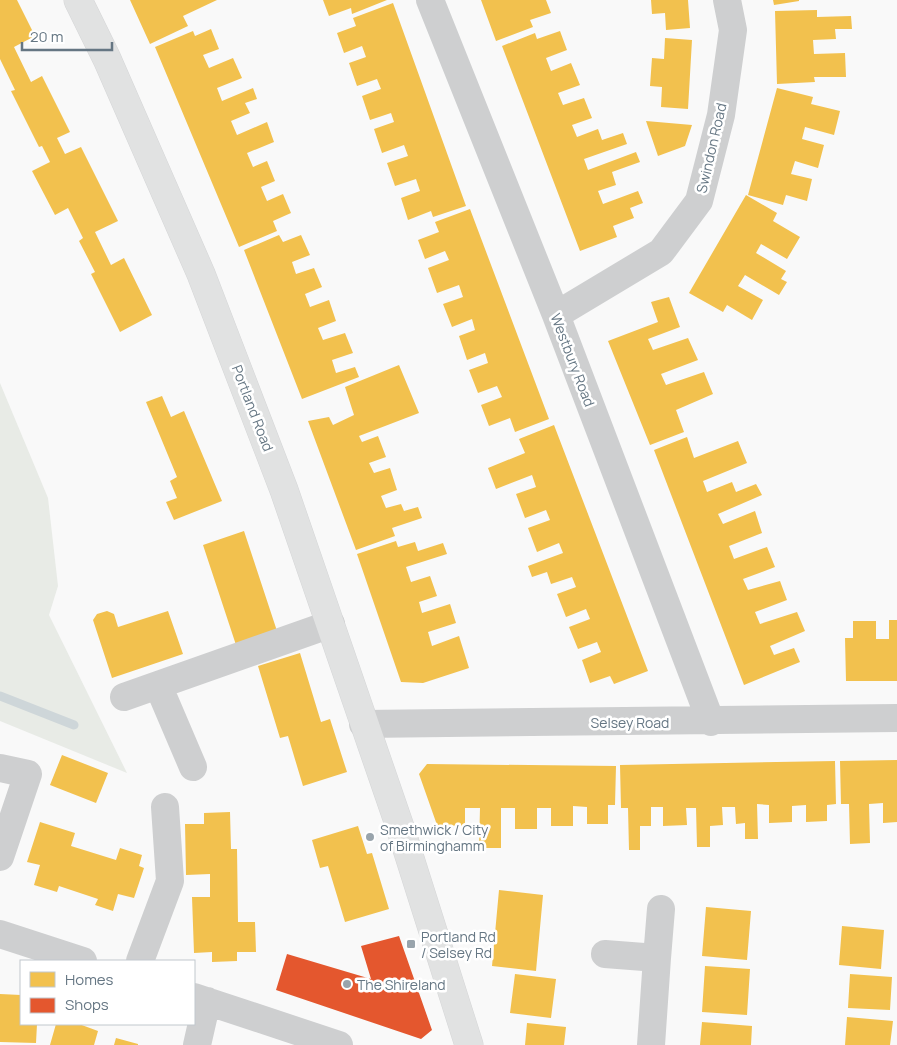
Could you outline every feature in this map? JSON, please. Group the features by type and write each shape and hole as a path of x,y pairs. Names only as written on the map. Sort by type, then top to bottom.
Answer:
{"main road":[{"name":"Portland Road","path":"78,0 107,59 201,274 284,490 400,827 469,1045"}],"street":[{"name":"Westbury Road","path":"430,0 556,315 711,722"},
{"name":"Swindon Road","path":"556,315 661,252 699,201 721,115 733,30 727,0"},
{"path":"124,697 331,624"},
{"path":"158,684 192,767"},
{"name":"Selsey Road","path":"363,724 711,722 897,718"},
{"path":"0,768 28,774 0,857"},
{"path":"140,960 170,881 165,806"},
{"path":"651,1045 661,910"},
{"path":"0,934 80,960"},
{"path":"605,954 657,958"},
{"path":"197,1045 200,999 339,1045"}],"shaded area":[{"path":"0,383 48,498 58,586 49,615 127,773 0,721"}],"building: Homes":[{"path":"0,0 17,0 35,36 14,47 31,82 42,76 70,132 57,138 65,154 81,147 118,221 95,232 111,265 124,258 152,315 120,332 91,274 95,272 79,241 83,238 68,208 55,215 32,171 50,162 42,146 39,147 11,91 15,90 0,59"},
{"path":"130,0 217,0 183,16 188,26 150,44"},
{"path":"323,0 387,0 352,14 351,8 329,16"},
{"path":"481,0 546,0 551,13 530,20 533,27 496,41"},
{"path":"651,0 688,0 690,28 666,30 665,13 652,14"},
{"path":"773,0 799,0 799,1 774,5"},
{"path":"393,3 466,206 433,217 431,211 408,220 401,198 420,191 416,179 395,186 387,163 408,156 404,145 382,153 374,129 394,122 391,113 370,120 362,96 381,89 377,79 357,86 349,63 366,57 362,46 344,53 337,33 356,26 353,18"},
{"path":"817,10 817,17 851,16 852,29 835,29 836,39 813,40 814,54 845,53 846,77 814,77 815,82 777,84 775,11"},
{"path":"211,29 219,49 203,55 209,68 233,58 242,78 217,88 222,101 253,88 257,99 245,103 250,113 231,121 237,135 267,122 274,142 247,153 253,167 267,161 275,181 261,187 267,201 283,194 291,213 273,221 277,231 239,247 155,47 193,31 195,36"},
{"path":"560,31 567,50 546,58 551,71 571,63 580,85 558,93 563,105 584,98 592,118 572,125 577,137 598,129 602,140 623,133 627,144 584,159 588,170 636,152 640,162 612,172 616,185 598,191 603,204 638,191 643,203 630,208 634,218 613,226 617,237 580,251 502,46 535,33 537,39"},
{"path":"665,38 692,40 688,109 661,107 662,87 650,86 652,58 664,59"},
{"path":"777,88 813,97 811,104 840,111 834,135 805,127 802,139 824,145 818,168 795,161 791,174 812,179 807,201 786,195 783,205 748,195"},
{"path":"646,121 692,125 685,146 658,156"},
{"path":"746,195 777,213 773,221 800,237 787,259 761,244 756,253 786,271 781,279 787,282 779,295 745,275 738,286 763,300 752,320 727,305 723,312 689,293"},
{"path":"470,209 549,419 515,432 510,418 489,426 481,405 502,397 497,386 478,393 469,370 488,363 485,353 467,360 459,336 475,330 472,319 452,327 443,304 463,297 459,285 437,293 428,268 449,260 445,251 425,259 418,240 439,232 435,222"},
{"path":"279,235 283,242 301,235 310,255 292,262 296,274 314,268 322,287 305,294 310,307 329,300 336,321 318,328 323,340 345,333 353,353 332,360 336,373 355,367 359,377 302,399 244,250"},
{"path":"669,297 680,327 648,339 653,350 688,338 698,360 661,374 666,385 704,372 713,394 676,410 684,432 650,445 608,341 658,322 651,302"},
{"path":"399,365 419,413 359,436 362,442 378,436 386,457 369,463 374,473 390,468 397,490 381,496 386,508 401,504 404,511 418,507 422,518 392,528 395,536 356,550 308,421 329,417 333,425 354,415 345,387"},
{"path":"162,396 171,417 184,411 222,501 174,520 166,502 177,498 170,481 177,477 146,402"},
{"path":"554,425 648,671 614,684 610,676 590,683 582,660 601,652 597,642 578,649 569,627 590,619 586,609 566,617 557,594 576,587 572,577 551,584 547,572 532,577 528,566 563,553 559,543 537,552 528,528 550,520 546,510 525,518 516,494 536,487 532,475 496,489 488,468 525,453 519,439"},
{"path":"687,437 694,458 738,441 747,463 703,481 707,492 732,482 736,492 756,484 762,495 718,514 723,524 755,511 762,533 729,546 734,559 767,547 775,567 743,579 748,590 780,581 787,600 755,612 760,624 797,612 805,631 770,646 774,655 794,648 800,662 744,685 654,450"},
{"path":"244,531 277,631 236,645 203,545"},
{"path":"396,541 398,547 415,542 418,551 443,543 447,554 406,567 411,582 430,576 437,596 419,602 422,613 450,604 456,623 428,632 432,646 459,636 469,668 423,683 401,682 357,554"},
{"path":"107,611 114,614 118,627 168,611 183,654 112,678 93,620 97,614"},
{"path":"889,620 897,620 897,681 846,681 845,638 853,638 853,621 876,621 876,639 889,639"},
{"path":"300,653 321,722 330,719 347,772 303,786 288,736 280,738 258,666"},
{"path":"62,755 108,773 96,803 50,785"},
{"path":"897,760 897,822 883,823 883,803 869,804 870,843 850,844 849,804 841,804 840,761"},
{"path":"835,761 836,804 827,805 827,821 806,822 806,805 792,806 792,822 769,823 769,805 757,804 758,839 745,839 745,823 736,824 735,807 722,807 723,825 710,826 710,847 697,847 696,808 686,808 687,825 663,826 663,807 651,807 651,826 640,826 640,850 629,850 628,808 621,808 620,765"},
{"path":"427,764 616,766 615,805 608,805 608,824 587,824 587,807 573,806 573,826 551,826 551,808 537,808 537,829 515,829 515,808 501,808 501,848 479,848 480,808 465,808 465,826 437,825 419,774"},
{"path":"230,812 231,849 237,849 238,922 255,922 256,952 237,952 237,961 212,962 212,952 194,953 192,897 210,897 210,874 186,875 185,824 204,824 204,813"},
{"path":"40,822 75,833 71,846 116,860 120,848 142,855 139,866 144,868 134,898 118,894 113,911 95,905 98,899 59,886 57,892 34,885 40,865 27,862"},
{"path":"358,826 367,854 372,853 389,909 345,922 328,866 320,868 312,840"},
{"path":"499,890 543,895 536,971 492,966"},
{"path":"706,907 751,911 747,960 702,956"},
{"path":"842,926 884,930 881,969 839,965"},
{"path":"705,966 750,969 747,1015 702,1012"},
{"path":"515,974 556,979 551,1018 510,1013"},
{"path":"850,974 892,977 890,1010 848,1008"},
{"path":"0,994 20,995 20,1025 37,1025 36,1043 0,1042"},
{"path":"847,1017 893,1021 890,1045 845,1045"},
{"path":"702,1022 752,1026 751,1045 700,1045"},
{"path":"527,1023 566,1027 564,1045 525,1045"},
{"path":"56,1025 82,1025 98,1031 94,1045 50,1045"},
{"path":"116,1038 138,1044 138,1045 114,1045"}],"building: Shops":[{"name":"The Shireland","path":"399,936 432,1030 421,1039 276,990 287,954 371,979 361,946"}],"waterway":[{"path":"0,696 74,725"}],"place":[{"name":"Smethwick / City of Birminghamm","path":"370,837"},
{"name":"Portland Rd / Selsey Rd","path":"411,944"},
{"name":"The Shireland","path":"347,984"}]}
